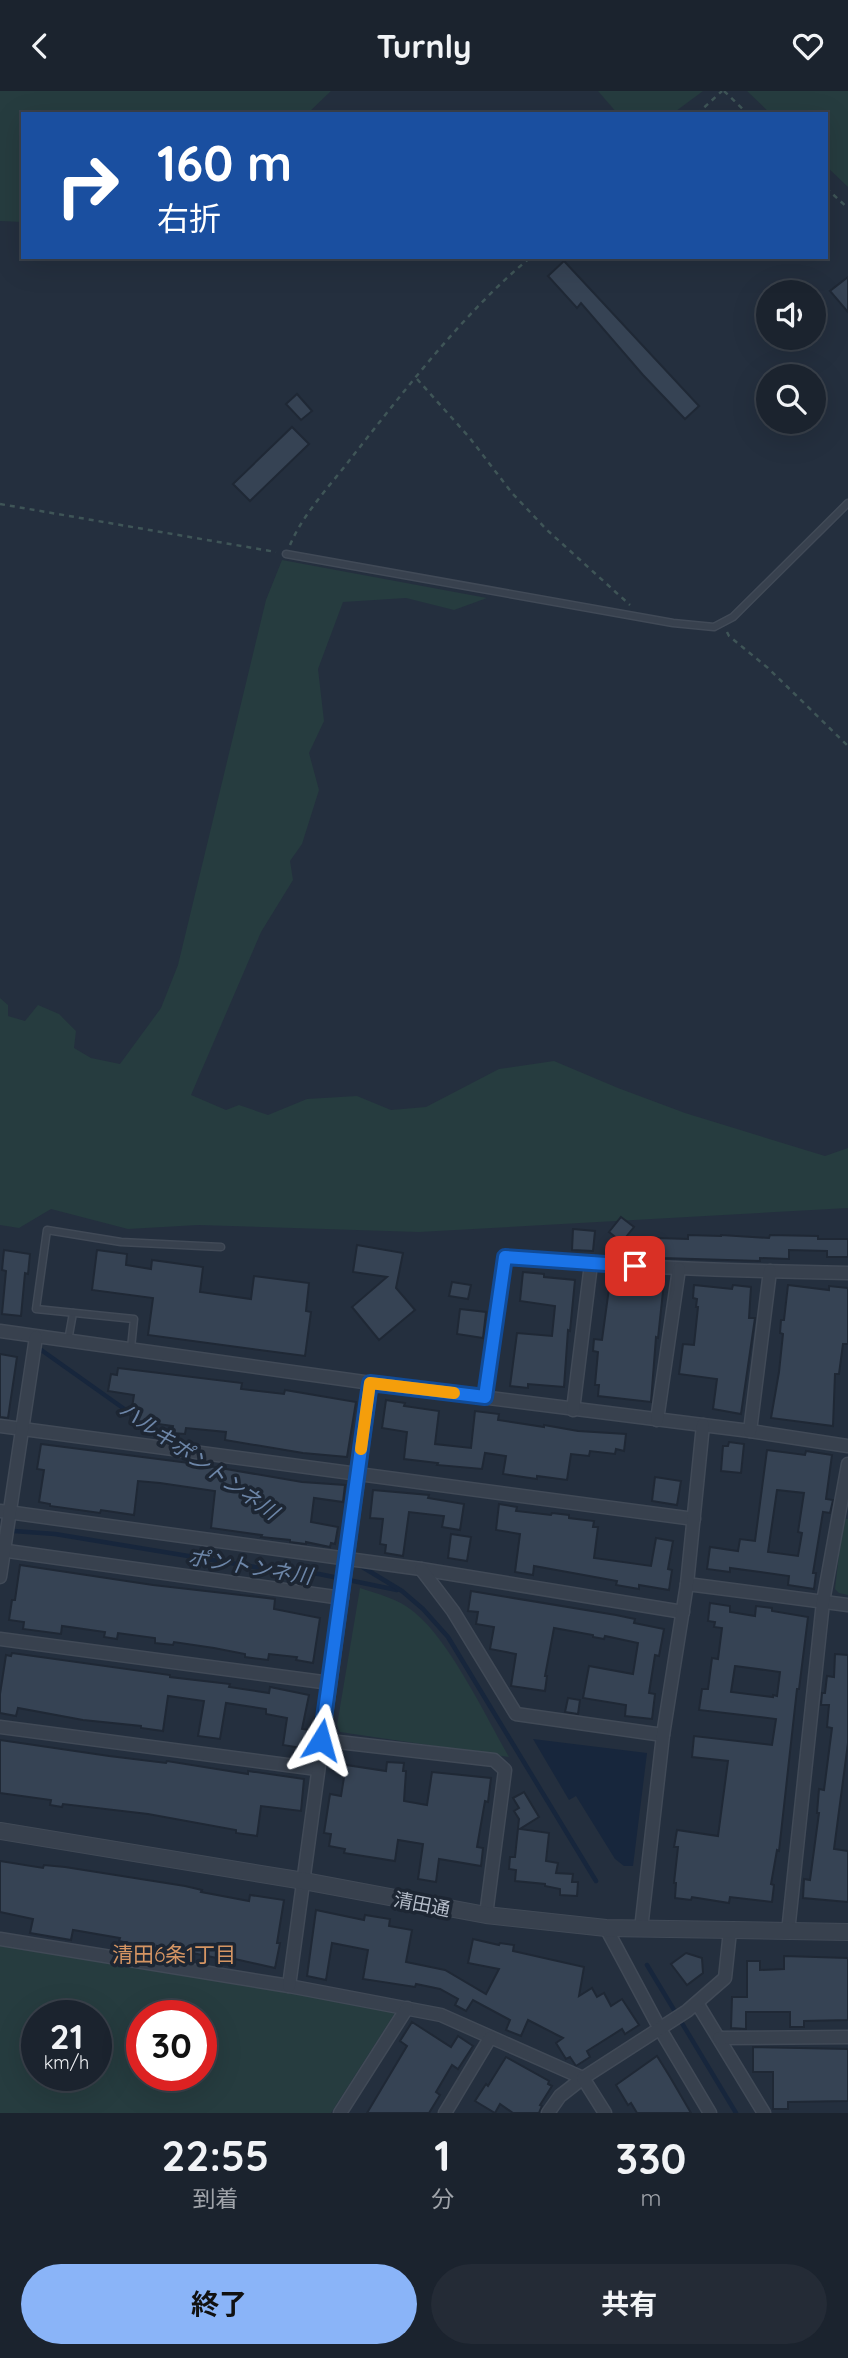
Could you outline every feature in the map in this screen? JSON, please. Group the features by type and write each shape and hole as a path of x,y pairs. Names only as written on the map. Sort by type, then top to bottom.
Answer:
{"street":[{"path":"485,1397 505,1257 679,1269 848,1273"},
{"path":"573,1410 591,1264"},
{"path":"657,1420 679,1269"},
{"path":"750,1431 770,1271"},
{"path":"0,1331 848,1446"},
{"path":"0,1577 7,1514 36,1337"},
{"path":"289,1986 370,1383"},
{"path":"641,1929 663,1735 687,1584 703,1425"},
{"path":"0,1426 694,1519"},
{"path":"788,1932 823,1602 848,1464"},
{"path":"7,1514 346,1564 421,1569 683,1612"},
{"path":"4,1547 342,1593"},
{"path":"421,1569 453,1611 516,1714 663,1735"},
{"path":"687,1584 848,1605"},
{"path":"0,1639 330,1683"},
{"path":"0,1727 317,1769"},
{"path":"321,1740 494,1760 505,1770 486,1915"},
{"name":"清田通","path":"0,1831 304,1881 486,1915 606,1928 848,1932"},
{"path":"606,1928 665,2025 710,2113"},
{"path":"548,2113 560,2096 583,2078 692,2007 725,1978 730,1931"},
{"path":"0,1939 289,1986 441,2015 583,2078 605,2113"},
{"path":"692,2007 719,2038 764,2113"},
{"path":"340,2113 407,2008"},
{"path":"719,2038 848,2036"},
{"path":"444,2113 490,2038"}],"lane":[{"path":"286,554 646,619 714,627 733,617 751,601 848,503"},
{"path":"131,1350 134,1319 36,1309 47,1230 121,1243 221,1247"},
{"path":"68,1341 73,1313"}],"path":[{"path":"699,112 723,91 746,112"},
{"path":"828,190 848,208"},
{"path":"0,504 286,554 304,519 417,379 471,316 529,259"},
{"path":"417,379 469,437 512,493 547,530 646,619"},
{"path":"724,622 729,636 768,668 848,746"}],"green space":[{"path":"0,91 331,91 309,112 21,112 21,222 0,221"},
{"path":"598,91 703,91 675,112 616,112"},
{"path":"747,91 848,91 848,187 828,168 828,112 769,112"},
{"path":"282,560 487,598 454,610 406,598 343,602 318,669 324,721 309,753 319,790 302,844 290,861 293,880 261,932 191,1095 226,1110 239,1105 268,1115 307,1099 357,1096 391,1110 426,1107 499,1069 554,1061 685,1113 825,1156 848,1148 848,1208 419,1232 198,1225 128,1229 51,1209 19,1228 0,1225 0,998 8,1005 8,1016 25,1021 38,1005 59,1014 76,1031 74,1048 91,1058 120,1064 161,1008 178,965 266,600"},
{"path":"843,1519 848,1519 848,1595 835,1589"},
{"path":"360,1588 402,1604 427,1625 454,1660 509,1757 340,1732 337,1725"},
{"path":"0,1942 388,2007 395,2013 331,2113 0,2113"}],"water":[{"path":"533,1739 647,1753 633,1866 624,1866 615,1859 576,1796 569,1800"}],"building":[{"path":"564,261 699,406 685,419 581,303 577,308 548,276"},
{"path":"848,277 848,312 830,291"},
{"path":"297,394 312,411 301,420 286,404"},
{"path":"292,427 309,444 250,501 233,484"},
{"path":"621,1217 634,1227 626,1237 688,1239 688,1235 769,1238 770,1235 818,1236 818,1239 848,1239 848,1257 827,1257 827,1251 789,1250 789,1259 760,1258 760,1261 638,1255 609,1232"},
{"path":"573,1229 595,1231 593,1251 572,1250"},
{"path":"357,1245 403,1253 396,1288 415,1310 379,1340 352,1307 387,1277 353,1272"},
{"path":"4,1250 30,1254 28,1274 25,1273 21,1316 2,1314 6,1271 2,1270"},
{"path":"97,1250 127,1254 126,1265 151,1269 152,1260 203,1267 200,1292 251,1299 254,1276 309,1283 306,1311 311,1312 305,1356 148,1335 153,1298 92,1290"},
{"path":"523,1272 575,1280 564,1387 528,1384 528,1388 510,1386 517,1333 552,1336 555,1306 520,1301"},
{"path":"642,1279 664,1282 651,1402 598,1396 599,1385 595,1385 598,1352 593,1351 594,1339 602,1340 610,1281 641,1284"},
{"path":"452,1282 471,1285 468,1299 449,1296"},
{"path":"694,1285 732,1289 733,1285 751,1287 749,1318 755,1318 741,1414 713,1409 717,1379 679,1374 683,1344 694,1345 698,1307 697,1299 693,1298"},
{"path":"788,1285 829,1290 829,1286 848,1288 848,1344 843,1344 839,1374 835,1374 833,1426 771,1418 783,1334 780,1333 781,1320 784,1320"},
{"path":"460,1309 486,1312 483,1338 457,1334"},
{"path":"0,1354 17,1357 8,1418 0,1417"},
{"path":"118,1368 242,1383 241,1389 284,1394 285,1390 356,1402 347,1457 303,1453 225,1440 226,1432 186,1428 185,1434 172,1433 173,1426 130,1420 134,1395 108,1391 111,1374 117,1375"},
{"path":"386,1400 405,1403 404,1406 439,1411 435,1444 471,1448 475,1411 499,1414 498,1420 578,1431 626,1434 624,1451 616,1449 615,1454 590,1451 589,1456 571,1454 567,1480 503,1474 506,1456 485,1453 482,1469 404,1459 407,1432 382,1428"},
{"path":"729,1442 744,1444 741,1473 721,1471 723,1446 728,1446"},
{"path":"41,1444 197,1464 302,1482 345,1485 343,1502 314,1498 311,1522 338,1527 335,1544 331,1543 330,1547 290,1542 211,1528 215,1491 160,1483 138,1481 134,1515 50,1506 39,1502 44,1470 37,1469"},
{"path":"767,1450 832,1455 826,1499 833,1500 830,1513 823,1512 813,1573 816,1573 814,1589 788,1585 789,1576 730,1568 730,1572 707,1569 710,1547 738,1551 740,1539 755,1541","holes":["777,1490 804,1493 798,1532 802,1533 798,1556 768,1552"]},
{"path":"655,1477 681,1481 677,1505 652,1501"},
{"path":"373,1490 429,1495 428,1498 464,1504 460,1530 442,1527 444,1516 409,1512 403,1556 385,1553 386,1545 380,1544 383,1519 370,1518"},
{"path":"499,1504 517,1507 516,1511 569,1515 569,1518 594,1521 593,1527 598,1527 594,1558 651,1566 656,1538 673,1541 668,1569 672,1570 669,1590 639,1585 639,1589 616,1585 617,1581 534,1566 533,1575 515,1572 520,1534 496,1530"},
{"path":"451,1534 471,1537 467,1561 448,1558"},
{"path":"20,1565 153,1585 275,1599 274,1609 320,1618 313,1663 296,1660 297,1657 269,1654 268,1660 245,1657 245,1654 214,1648 174,1642 173,1645 155,1643 155,1638 118,1633 117,1639 104,1637 105,1632 62,1626 61,1634 23,1629 24,1622 9,1620"},
{"path":"471,1591 616,1615 635,1619 634,1623 664,1629 659,1656 655,1655 649,1693 655,1694 652,1719 625,1716 626,1705 583,1698 589,1666 633,1674 638,1643 554,1628 545,1676 545,1691 511,1686 516,1654 490,1649 494,1627 476,1624 478,1612 468,1611"},
{"path":"710,1603 730,1606 730,1612 755,1616 756,1606 808,1617 779,1851 777,1850 771,1884 774,1885 772,1902 730,1897 729,1903 692,1897 691,1900 675,1898 678,1847 674,1847 677,1830 718,1836 728,1761 692,1757 694,1736 772,1745 776,1719 699,1710 702,1689 708,1689 712,1658 718,1659 722,1628 714,1627 715,1622 708,1621","holes":["735,1666 780,1672 777,1696 731,1692"]},
{"path":"12,1653 230,1684 229,1687 269,1693 270,1687 309,1695 302,1729 310,1730 307,1749 283,1745 287,1718 266,1714 266,1709 226,1703 220,1739 198,1736 204,1701 168,1696 163,1731 18,1708 16,1716 0,1713 6,1655 11,1656"},
{"path":"835,1654 848,1655 848,1743 834,1849 848,1851 848,1902 803,1898 804,1879 810,1880 819,1813 819,1789 824,1790 832,1728 827,1727 829,1705 821,1705 822,1693 825,1693 827,1676 834,1677"},
{"path":"568,1698 580,1700 578,1714 565,1712"},
{"path":"0,1740 248,1774 248,1771 304,1779 301,1811 261,1806 257,1836 148,1814 63,1804 62,1807 50,1805 51,1800 0,1793"},
{"path":"387,1762 404,1763 404,1801 427,1805 432,1772 491,1778 477,1847 483,1848 481,1866 439,1859 436,1882 418,1879 423,1844 398,1840 395,1861 344,1853 345,1849 329,1846 331,1834 324,1833 330,1794 341,1796 346,1765 386,1771"},
{"path":"524,1792 539,1817 520,1829 549,1833 546,1861 558,1863 556,1873 573,1874 572,1882 578,1882 577,1896 560,1895 560,1889 545,1884 515,1881 516,1870 509,1869 510,1857 515,1857 519,1819 514,1811 519,1808 513,1798"},
{"path":"0,1861 43,1868 44,1865 65,1867 185,1886 202,1890 201,1892 249,1901 250,1895 284,1900 275,1968 217,1955 217,1958 157,1946 156,1949 119,1941 120,1938 73,1930 71,1940 30,1933 33,1919 0,1912"},
{"path":"316,1910 364,1920 365,1915 390,1919 389,1926 412,1930 406,1962 445,1970 486,1994 499,1969 468,1963 473,1939 499,1945 514,1945 513,1951 584,1967 579,1996 592,1988 597,1997 604,1993 611,2006 622,1999 639,2025 625,2034 622,2029 587,2051 590,2057 576,2066 570,2057 566,2059 556,2043 563,2038 528,2020 521,2036 506,2030 510,2020 473,2000 466,2011 455,2005 458,1999 440,1989 363,1979 368,1950 332,1943 326,1980 307,1976"},
{"path":"686,1953 702,1958 703,1973 687,1985 671,1964"},
{"path":"784,1956 848,1958 848,2020 804,2021 804,2027 790,2027 790,2012 746,2012 746,2029 731,2028 732,1997 747,1997 747,1961 760,1961 760,1970 784,1969"},
{"path":"412,2022 451,2047 458,2036 473,2046 458,2069 452,2065 436,2092 440,2095 429,2113 367,2113 407,2046 400,2041"},
{"path":"753,2047 848,2049 848,2101 788,2102 788,2109 773,2109 773,2072 753,2072"},
{"path":"657,2056 691,2113 637,2113 631,2103 628,2105 616,2085"},
{"path":"506,2057 549,2081 548,2084 552,2086 540,2105 542,2106 539,2113 513,2113 500,2104 495,2113 475,2101"}],"waterway":[{"name":"ハルキポントンネ川","path":"37,1347 175,1445"},
{"name":"ハルキポントンネ川","path":"191,1457 207,1468"},
{"name":"ポントンネ川","path":"0,1530 55,1534 255,1567 319,1574 397,1590"},
{"name":"ポントンネ川","path":"359,1565 402,1591 423,1609 448,1637 596,1881"},
{"name":"ポントンネ川","path":"647,1965 736,2113"}],"slow traffic":[{"path":"361,1449 370,1383 454,1393"}],"district":[{"name":"清田6条1丁目","path":"174,1954"}],"route":[{"path":"321,1740 370,1383 485,1397 505,1257 635,1266"}]}
